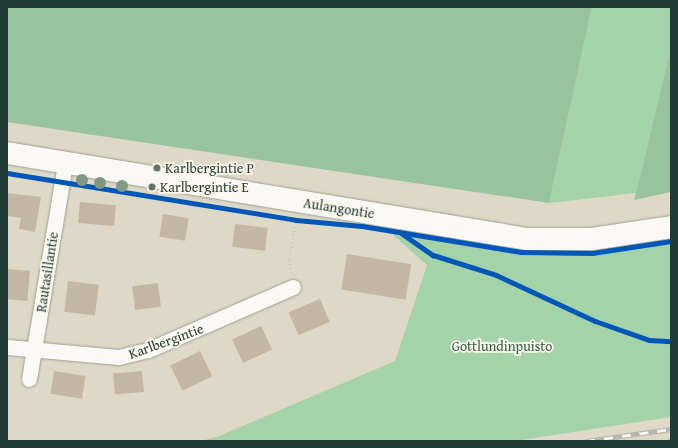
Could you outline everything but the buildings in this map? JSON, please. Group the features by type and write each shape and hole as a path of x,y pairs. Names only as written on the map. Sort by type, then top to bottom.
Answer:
{"main road":[{"name":"Aulangontie","path":"7,153 65,164 526,239 592,239 671,227"}],"street":[{"name":"Rautasillantie","path":"29,379 65,164"},
{"name":"Karlbergintie","path":"7,348 34,352 119,357 148,350 292,280"}],"path":[{"path":"288,219 303,221"},
{"path":"292,280 289,259 294,229"}],"green space":[{"path":"7,7 592,7 549,203 7,122"},
{"path":"592,7 671,7 671,47 636,193 549,203"},
{"path":"671,47 671,192 634,200 636,193"},
{"name":"Gottlundinpuisto","path":"399,231 522,252 592,253 671,241 671,417 515,441 200,441 217,437 395,361 427,265 393,235"}],"railway":[{"path":"586,441 671,429"}],"cycle path":[{"path":"7,173 296,220 362,226 521,252 592,253 671,241"},
{"path":"401,233 433,255 496,275 595,321 649,340 671,341"}],"place":[{"name":"Karlbergintie P","path":"157,168"},
{"name":"Karlbergintie E","path":"152,187"}]}
